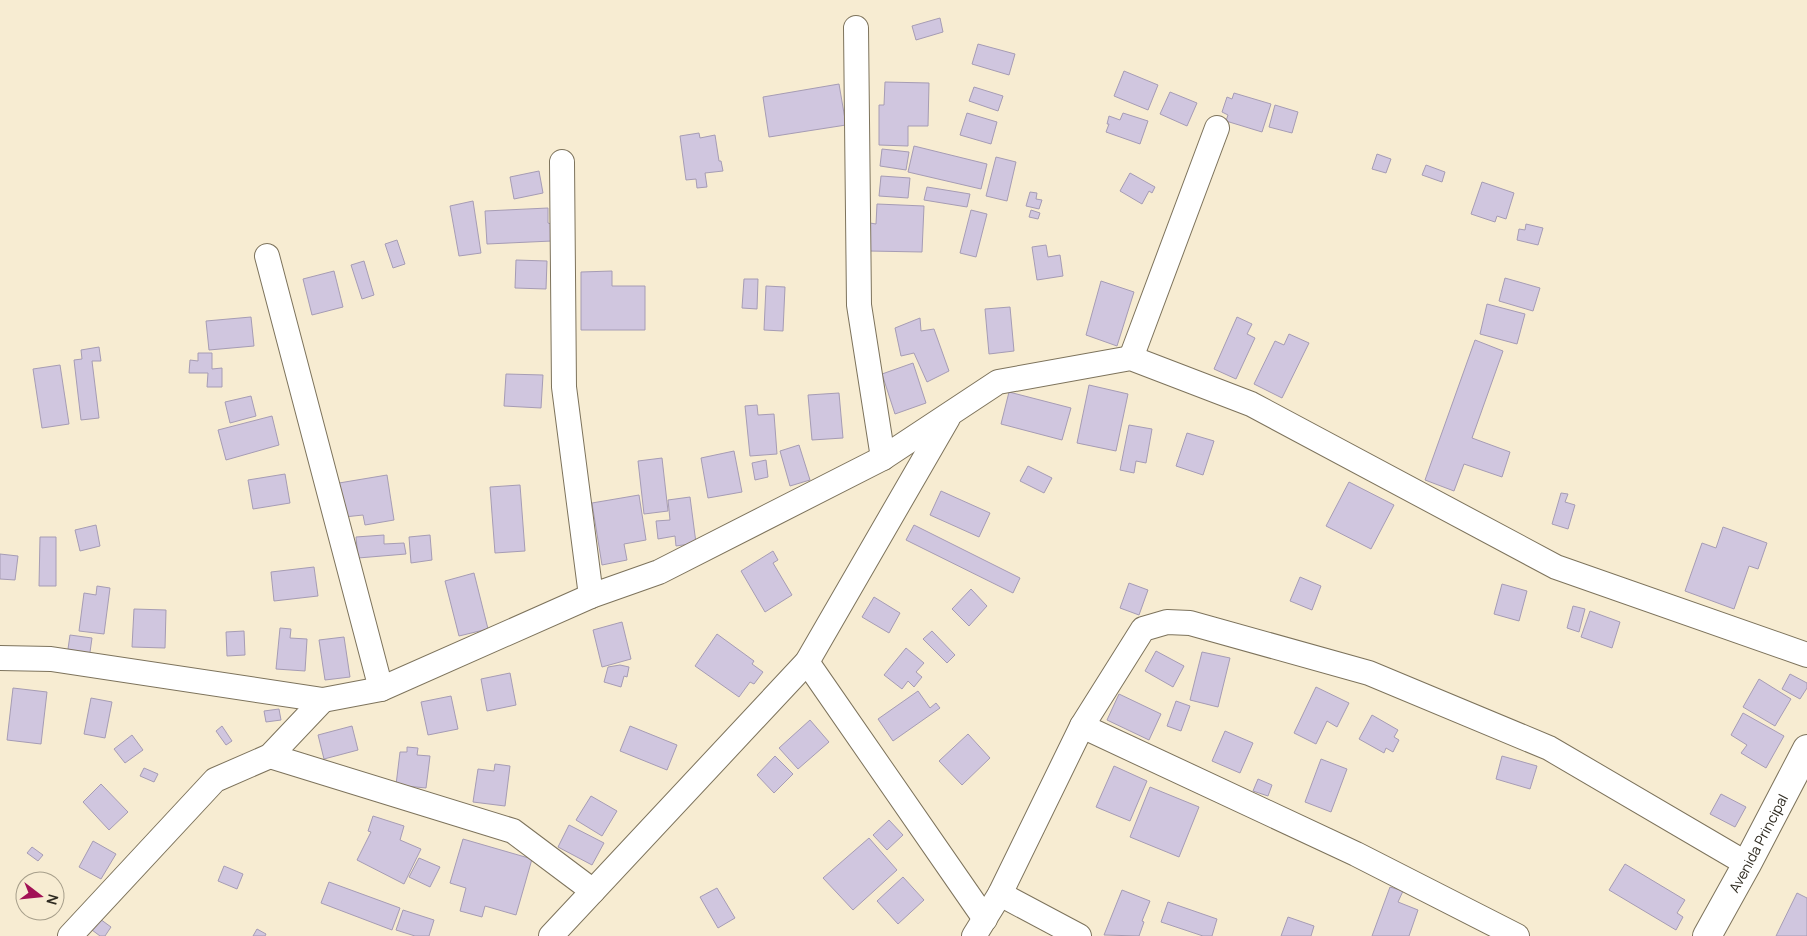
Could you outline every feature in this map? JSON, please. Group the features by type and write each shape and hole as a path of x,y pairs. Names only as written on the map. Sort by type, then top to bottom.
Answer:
{"main road":[{"name":"Avenida Principal","path":"1707,936 1807,749"}],"street":[{"path":"856,28 859,306 883,458"},
{"path":"1131,358 1218,128"},
{"path":"562,162 564,387 591,596"},
{"path":"267,256 381,688"},
{"path":"0,658 51,659 323,700 381,688 591,596 659,572 883,458 998,382 1131,358 1251,404 1556,568 1807,655"},
{"path":"551,936 807,662 950,413"},
{"path":"807,662 979,928 1000,894 1082,726 1143,629 1167,622 1190,622 1369,673 1549,748 1747,864"},
{"path":"70,936 214,780 270,756 323,700"},
{"path":"1082,726 1356,854 1517,936"},
{"path":"270,756 513,831 593,891"},
{"path":"1000,894 1079,936"}],"building":[{"path":"940,18 943,32 916,40 912,26"},
{"path":"978,44 1015,54 1009,75 972,64"},
{"path":"1124,71 1158,85 1148,110 1114,96"},
{"path":"885,82 929,83 928,126 908,126 908,146 879,145 879,105 884,105"},
{"path":"839,84 846,125 769,137 763,97"},
{"path":"974,87 1003,96 998,111 969,101"},
{"path":"1170,92 1197,103 1187,126 1160,114"},
{"path":"1234,93 1271,104 1262,132 1226,121 1228,115 1222,112 1227,97 1232,99"},
{"path":"1275,105 1298,112 1292,133 1269,127"},
{"path":"967,113 997,122 991,144 960,135"},
{"path":"1123,113 1148,121 1140,144 1106,132 1109,116 1120,120"},
{"path":"699,133 700,138 715,135 719,161 721,161 723,171 705,173 707,187 697,188 696,179 686,180 680,136"},
{"path":"914,146 987,164 981,189 908,172"},
{"path":"882,149 909,152 906,170 880,166"},
{"path":"1377,154 1391,159 1386,173 1372,169"},
{"path":"996,157 1016,162 1007,201 986,196"},
{"path":"1426,165 1445,172 1442,182 1422,175"},
{"path":"539,171 543,193 514,199 510,177"},
{"path":"1130,173 1155,187 1152,193 1149,191 1142,204 1120,191"},
{"path":"881,176 910,178 908,198 879,196"},
{"path":"1482,182 1514,193 1506,219 1497,216 1495,222 1471,214"},
{"path":"927,187 970,194 967,207 924,200"},
{"path":"1030,192 1037,193 1036,199 1042,200 1039,209 1026,206"},
{"path":"473,201 481,253 459,256 450,206"},
{"path":"877,204 924,206 922,252 869,251 870,223 876,224"},
{"path":"548,208 548,223 551,224 552,241 487,244 485,211"},
{"path":"971,210 987,214 976,257 960,253"},
{"path":"1031,210 1040,213 1038,219 1029,217"},
{"path":"1526,224 1543,228 1538,245 1517,240 1519,229 1525,230"},
{"path":"397,240 405,264 393,268 385,244"},
{"path":"1046,245 1048,257 1060,255 1063,276 1037,280 1032,247"},
{"path":"516,260 547,261 546,289 515,288"},
{"path":"364,261 374,295 362,299 351,265"},
{"path":"334,271 343,307 312,315 303,279"},
{"path":"612,271 612,286 645,286 645,330 581,330 581,272"},
{"path":"1505,278 1540,288 1533,311 1499,301"},
{"path":"744,279 758,279 757,309 742,308"},
{"path":"1101,281 1134,292 1117,346 1086,335"},
{"path":"766,286 785,287 783,331 764,330"},
{"path":"1487,304 1525,314 1517,344 1480,334"},
{"path":"1010,307 1014,351 989,354 985,309"},
{"path":"251,317 254,346 209,350 206,321"},
{"path":"1237,317 1252,324 1247,334 1255,338 1236,379 1214,369"},
{"path":"920,318 921,331 934,329 949,371 927,382 914,353 901,356 895,328"},
{"path":"1289,334 1309,343 1282,398 1254,384 1275,341 1284,345"},
{"path":"1475,340 1503,351 1472,438 1510,452 1502,477 1464,464 1454,491 1425,480"},
{"path":"99,347 101,361 92,361 99,418 81,420 74,360 82,359 81,350"},
{"path":"198,353 212,353 212,369 222,368 222,387 207,387 208,373 189,373 190,360 198,361"},
{"path":"913,363 926,403 895,414 882,374"},
{"path":"60,365 69,424 42,428 33,369"},
{"path":"506,374 543,375 541,408 504,406"},
{"path":"1089,385 1128,394 1116,451 1077,443"},
{"path":"1009,392 1071,408 1062,440 1001,424"},
{"path":"839,393 843,438 812,440 808,395"},
{"path":"251,396 256,416 230,423 225,402"},
{"path":"757,405 758,415 774,414 777,454 750,456 745,406"},
{"path":"272,416 279,445 226,460 218,430"},
{"path":"1129,425 1152,429 1146,463 1136,461 1134,473 1120,470"},
{"path":"1187,433 1214,441 1203,475 1176,466"},
{"path":"799,445 810,480 790,486 780,451"},
{"path":"734,451 742,492 708,498 701,458"},
{"path":"662,458 668,511 644,514 638,461"},
{"path":"766,460 768,477 755,480 752,463"},
{"path":"1028,466 1052,478 1044,493 1020,481"},
{"path":"285,474 290,503 253,509 248,480"},
{"path":"387,475 394,520 365,525 363,515 344,517 339,483"},
{"path":"1349,482 1394,505 1371,549 1326,526"},
{"path":"520,485 525,551 495,553 490,487"},
{"path":"941,491 990,513 979,537 930,515"},
{"path":"1561,493 1568,494 1565,502 1575,505 1568,529 1552,524"},
{"path":"639,495 646,540 624,544 627,560 602,565 592,503"},
{"path":"690,497 696,543 676,546 675,536 658,539 656,521 670,520 668,500"},
{"path":"96,525 100,546 80,551 75,530"},
{"path":"914,525 1020,578 1013,593 906,540"},
{"path":"1723,527 1767,543 1758,569 1749,566 1734,609 1685,591 1702,543 1716,548"},
{"path":"384,535 384,544 404,543 406,554 358,558 356,537"},
{"path":"430,535 432,560 411,563 409,537"},
{"path":"40,537 56,537 56,586 39,586"},
{"path":"773,551 778,560 773,563 792,595 765,612 741,571"},
{"path":"0,554 18,556 15,580 0,579"},
{"path":"314,567 318,596 274,601 271,572"},
{"path":"474,573 488,629 459,636 445,581"},
{"path":"1300,577 1321,586 1312,610 1290,601"},
{"path":"1129,583 1148,590 1139,615 1120,608"},
{"path":"1502,584 1527,591 1519,621 1494,614"},
{"path":"97,586 110,588 104,634 79,631 84,593 96,595"},
{"path":"971,589 987,606 969,626 952,609"},
{"path":"874,597 900,613 889,633 862,617"},
{"path":"1573,606 1585,609 1579,632 1567,628"},
{"path":"134,609 166,610 165,648 132,647"},
{"path":"1590,611 1620,622 1612,648 1581,637"},
{"path":"622,622 631,659 602,667 593,630"},
{"path":"280,628 291,629 290,638 307,639 305,671 276,669"},
{"path":"244,631 245,655 227,656 226,632"},
{"path":"932,631 955,655 947,663 923,639"},
{"path":"717,634 754,661 752,664 763,672 754,684 750,682 739,697 695,666"},
{"path":"70,635 92,638 89,659 67,656"},
{"path":"344,637 350,677 325,680 319,640"},
{"path":"906,648 924,663 916,672 922,677 914,687 908,681 902,689 884,675"},
{"path":"1156,651 1184,666 1173,687 1145,671"},
{"path":"1202,652 1230,658 1218,707 1190,700"},
{"path":"620,665 629,667 627,677 624,676 621,687 604,682 608,667"},
{"path":"510,673 516,705 487,711 481,679"},
{"path":"1790,674 1807,683 1807,688 1800,699 1782,689"},
{"path":"1759,679 1791,699 1775,726 1743,707"},
{"path":"1316,687 1349,703 1337,727 1327,721 1316,744 1294,733"},
{"path":"13,688 47,692 41,744 7,740"},
{"path":"918,691 930,708 936,703 940,708 893,741 878,719"},
{"path":"1119,694 1161,714 1149,740 1107,720"},
{"path":"451,696 458,729 428,735 421,702"},
{"path":"91,698 112,702 105,738 84,734"},
{"path":"1176,701 1190,706 1181,731 1167,726"},
{"path":"279,709 281,720 266,722 264,711"},
{"path":"1743,713 1784,736 1766,768 1741,753 1747,745 1731,735"},
{"path":"1372,715 1398,730 1394,737 1399,740 1393,752 1386,748 1384,753 1359,739"},
{"path":"810,720 829,742 798,769 779,748"},
{"path":"222,726 232,741 226,745 216,731"},
{"path":"352,726 358,750 324,759 318,735"},
{"path":"630,726 677,745 667,770 620,751"},
{"path":"1225,731 1253,743 1240,773 1212,761"},
{"path":"968,734 990,758 962,785 939,761"},
{"path":"132,735 143,750 125,763 114,749"},
{"path":"407,747 418,748 417,755 430,756 426,788 396,785 400,752 407,752"},
{"path":"775,756 793,774 774,793 757,775"},
{"path":"1502,756 1537,766 1530,789 1496,779"},
{"path":"1321,759 1347,769 1331,812 1305,802"},
{"path":"495,764 510,766 505,806 473,802 478,769 494,771"},
{"path":"1114,766 1147,781 1130,821 1096,807"},
{"path":"144,768 158,774 154,782 140,776"},
{"path":"1258,779 1272,785 1268,796 1253,791"},
{"path":"101,784 128,812 109,830 83,802"},
{"path":"1150,787 1199,807 1179,857 1130,837"},
{"path":"1721,794 1746,807 1735,827 1710,814"},
{"path":"591,796 617,811 602,836 576,820"},
{"path":"373,816 404,826 400,840 421,849 404,884 357,860 371,832 368,831"},
{"path":"889,820 903,835 887,850 873,835"},
{"path":"569,825 604,843 592,865 558,847"},
{"path":"869,838 897,870 853,910 823,878"},
{"path":"463,839 532,859 516,915 485,906 482,917 460,911 466,888 450,883"},
{"path":"93,841 116,854 101,879 79,867"},
{"path":"32,847 43,855 38,861 27,853"},
{"path":"419,858 440,867 430,887 409,877"},
{"path":"1625,864 1685,900 1677,913 1683,917 1676,930 1609,890"},
{"path":"224,866 243,874 237,889 218,881"},
{"path":"903,877 924,900 898,924 877,901"},
{"path":"329,882 400,908 392,930 321,903"},
{"path":"1390,887 1403,891 1398,902 1418,910 1409,936 1372,936"},
{"path":"717,888 735,918 718,928 700,897"},
{"path":"1122,890 1150,901 1142,921 1144,922 1139,936 1104,935"},
{"path":"1797,893 1807,898 1807,936 1776,936"},
{"path":"1168,902 1217,919 1212,936 1203,936 1161,922"},
{"path":"403,910 434,920 429,936 415,936 396,930"},
{"path":"1288,917 1314,926 1311,936 1281,936"},
{"path":"100,919 111,927 105,936 100,936 92,930"},
{"path":"257,929 266,934 265,936 253,936"}]}
